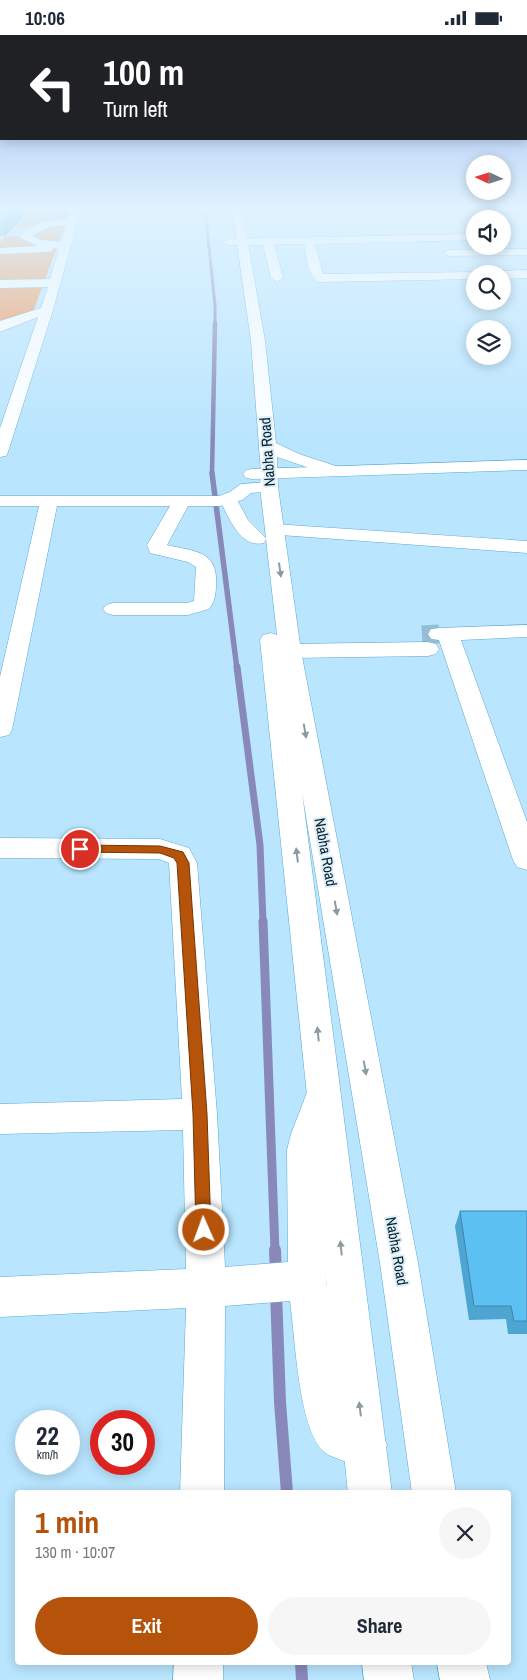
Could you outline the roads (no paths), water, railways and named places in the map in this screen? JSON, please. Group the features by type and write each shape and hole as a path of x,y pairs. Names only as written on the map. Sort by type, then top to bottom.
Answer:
{"street":[{"path":"48,286 54,286"},
{"path":"0,289 54,286"},
{"path":"0,452 14,393 35,346 54,286"},
{"name":"Nabha Road","path":"248,286 252,353 250,387 266,535 281,646 324,1090 370,1490"},
{"path":"0,327 47,310"},
{"path":"18,344 35,346"},
{"name":"Nabha Road","path":"252,353 268,446 261,480"},
{"path":"268,446 293,458 333,471"},
{"path":"0,501 220,501 261,480 333,471 527,465"},
{"path":"0,730 10,641 49,500"},
{"path":"113,609 188,609 202,605 205,600 207,570 204,564 195,558 157,549 182,501"},
{"path":"220,501 240,523 266,535 527,547"},
{"path":"439,641 527,631"},
{"path":"439,641 527,860"},
{"path":"281,646 439,641 527,645"},
{"name":"Nabha Road","path":"281,646 398,1253 434,1490"},
{"path":"0,848 160,849 178,855 183,863 200,1114 206,1288 202,1490"},
{"path":"324,1090 308,1135 305,1150 286,1282 332,1431 348,1442 365,1445"},
{"path":"0,1119 200,1114"},
{"path":"0,1297 206,1288 286,1282"},
{"path":"198,1680 199,1665"},
{"path":"387,1665 389,1680"},
{"path":"462,1665 465,1680"}],"waterway":[{"path":"213,286 215,323"},
{"path":"212,473 215,323"},
{"path":"212,473 237,669"},
{"path":"237,667 260,845 263,922"},
{"path":"263,921 275,1251"},
{"path":"275,1250 276,1273"},
{"path":"276,1292 280,1402 287,1490"},
{"path":"301,1665 302,1680"}],"tunnel":[{"path":"422,635 439,634"}]}
